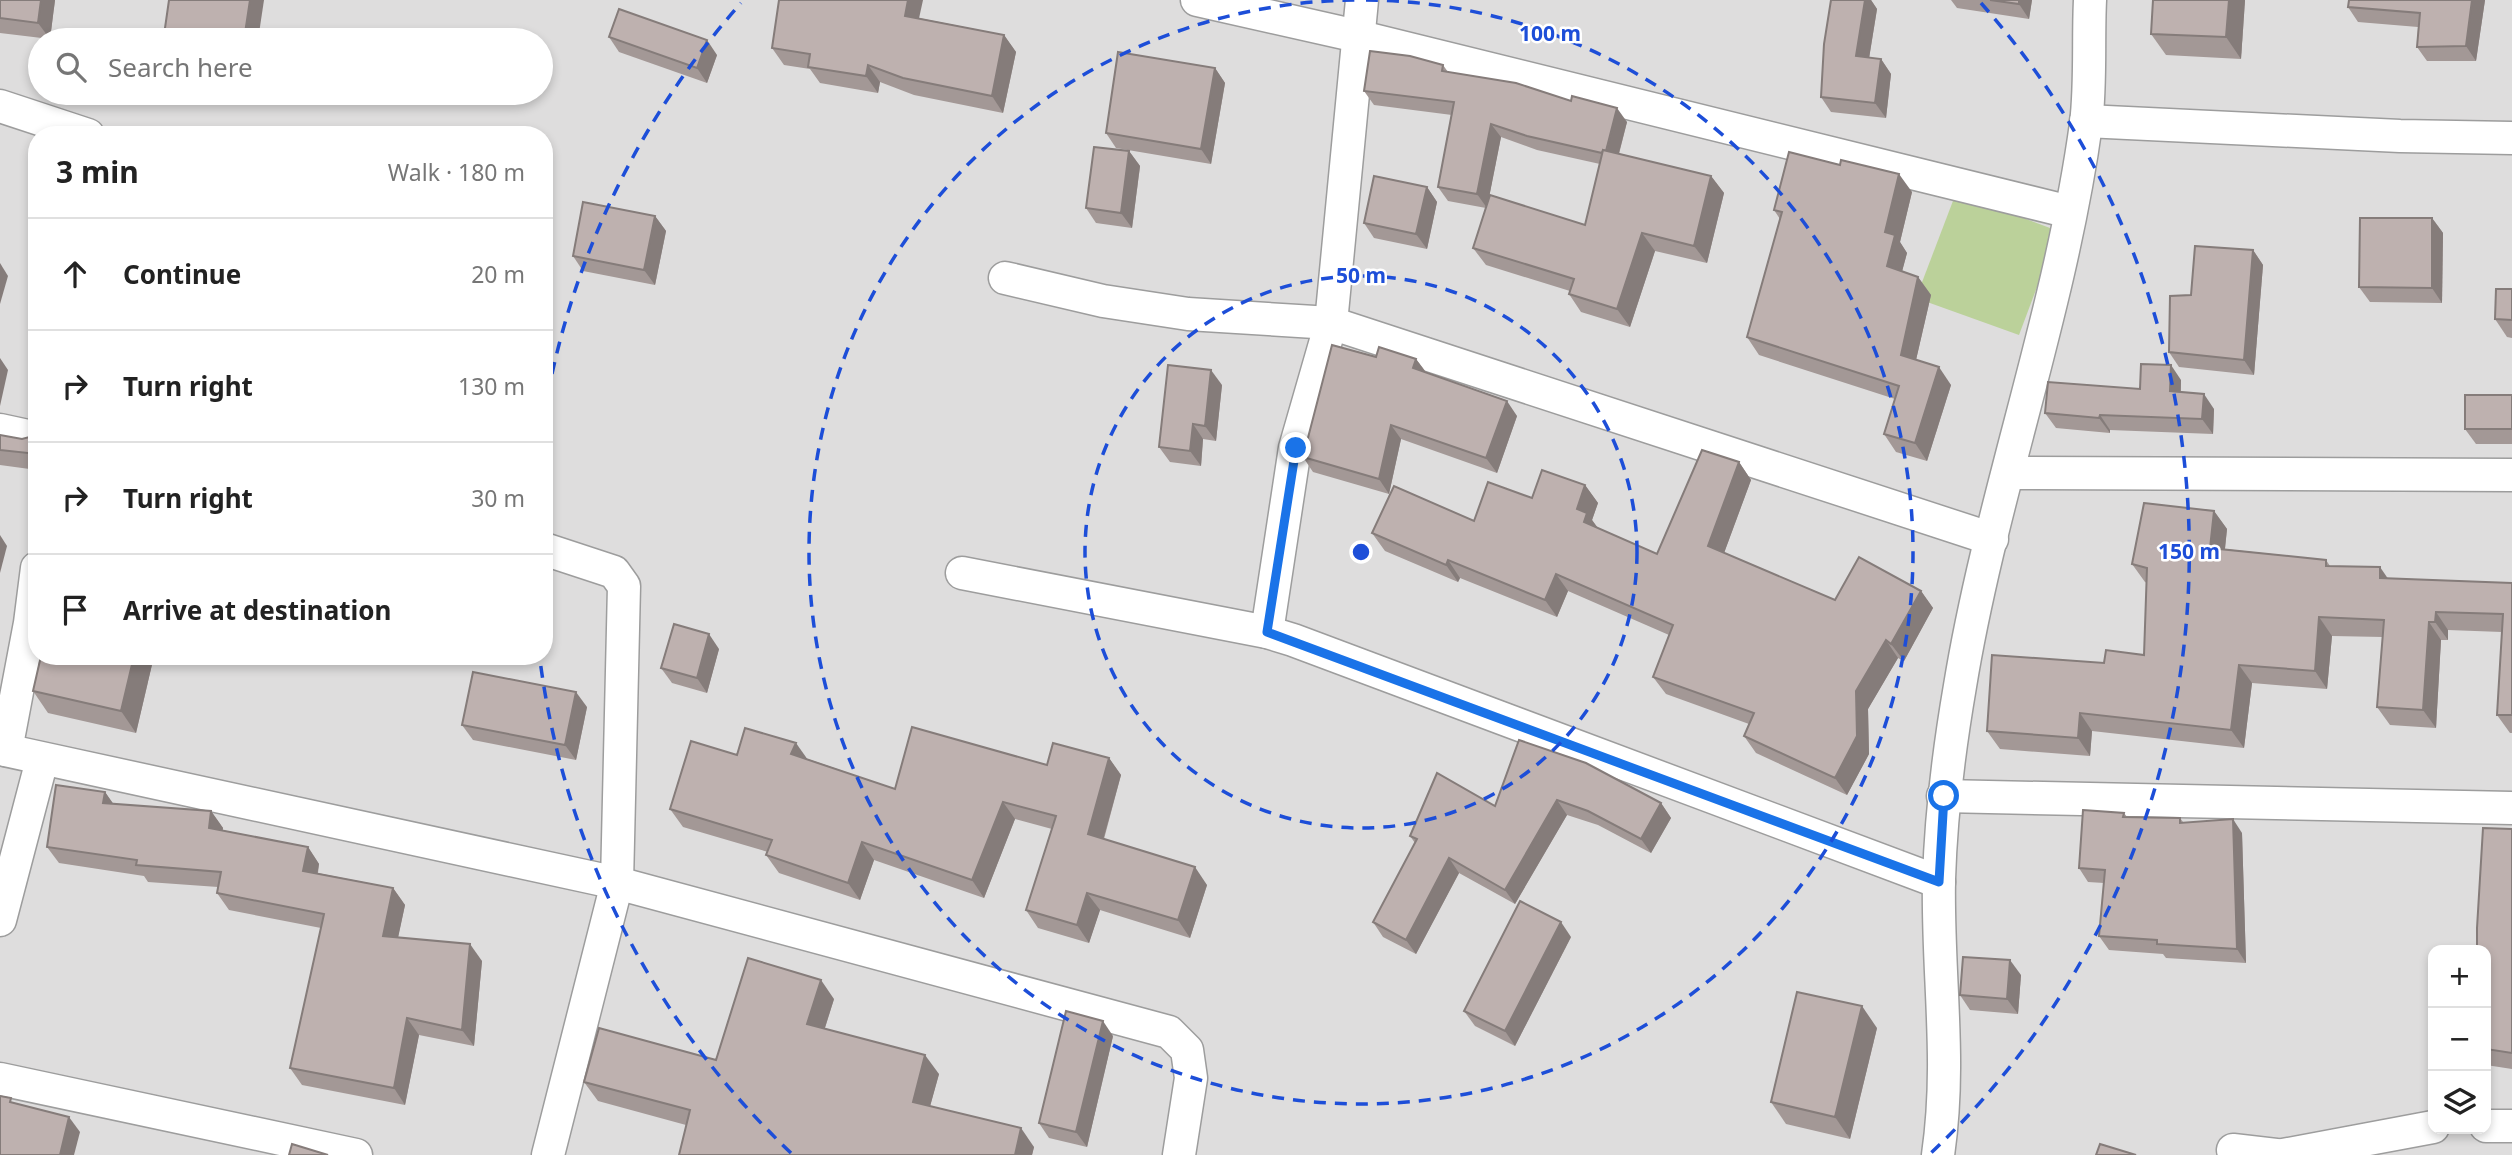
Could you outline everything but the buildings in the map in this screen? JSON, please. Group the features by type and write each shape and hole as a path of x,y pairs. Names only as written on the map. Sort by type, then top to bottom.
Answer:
{"street":[{"path":"1197,0 1357,36 2070,212"},
{"path":"1267,632 1296,448 1331,323 1362,0"},
{"path":"1938,1155 1945,1105 1946,1063 1939,882 1944,796 1960,683 2070,212 2086,121 2090,0"},
{"path":"0,106 61,126"},
{"path":"2086,121 2400,136 2512,138"},
{"path":"1005,278 1103,301 1188,314 1331,323 1992,539"},
{"path":"0,430 28,436"},
{"path":"2009,473 2512,475"},
{"path":"548,1155 617,883 624,586 614,572 553,552"},
{"path":"962,573 1267,632 1939,882"},
{"path":"28,632 3,749 42,760 617,883 1169,1032 1187,1050 1191,1078 1178,1155"},
{"path":"0,920 42,760"},
{"path":"1944,796 2512,808"},
{"path":"0,1079 356,1155"},
{"path":"2491,1126 2512,1126"},
{"path":"2283,1155 2428,1128"},
{"path":"2233,1150 2276,1155"}],"shaded area":[{"path":"0,0 2512,0 2512,1155 0,1155"}],"green space":[{"path":"1956,193 2058,231 2019,335 1916,298"}],"route":[{"path":"1296,448 1267,632 1939,882 1944,796"}]}
